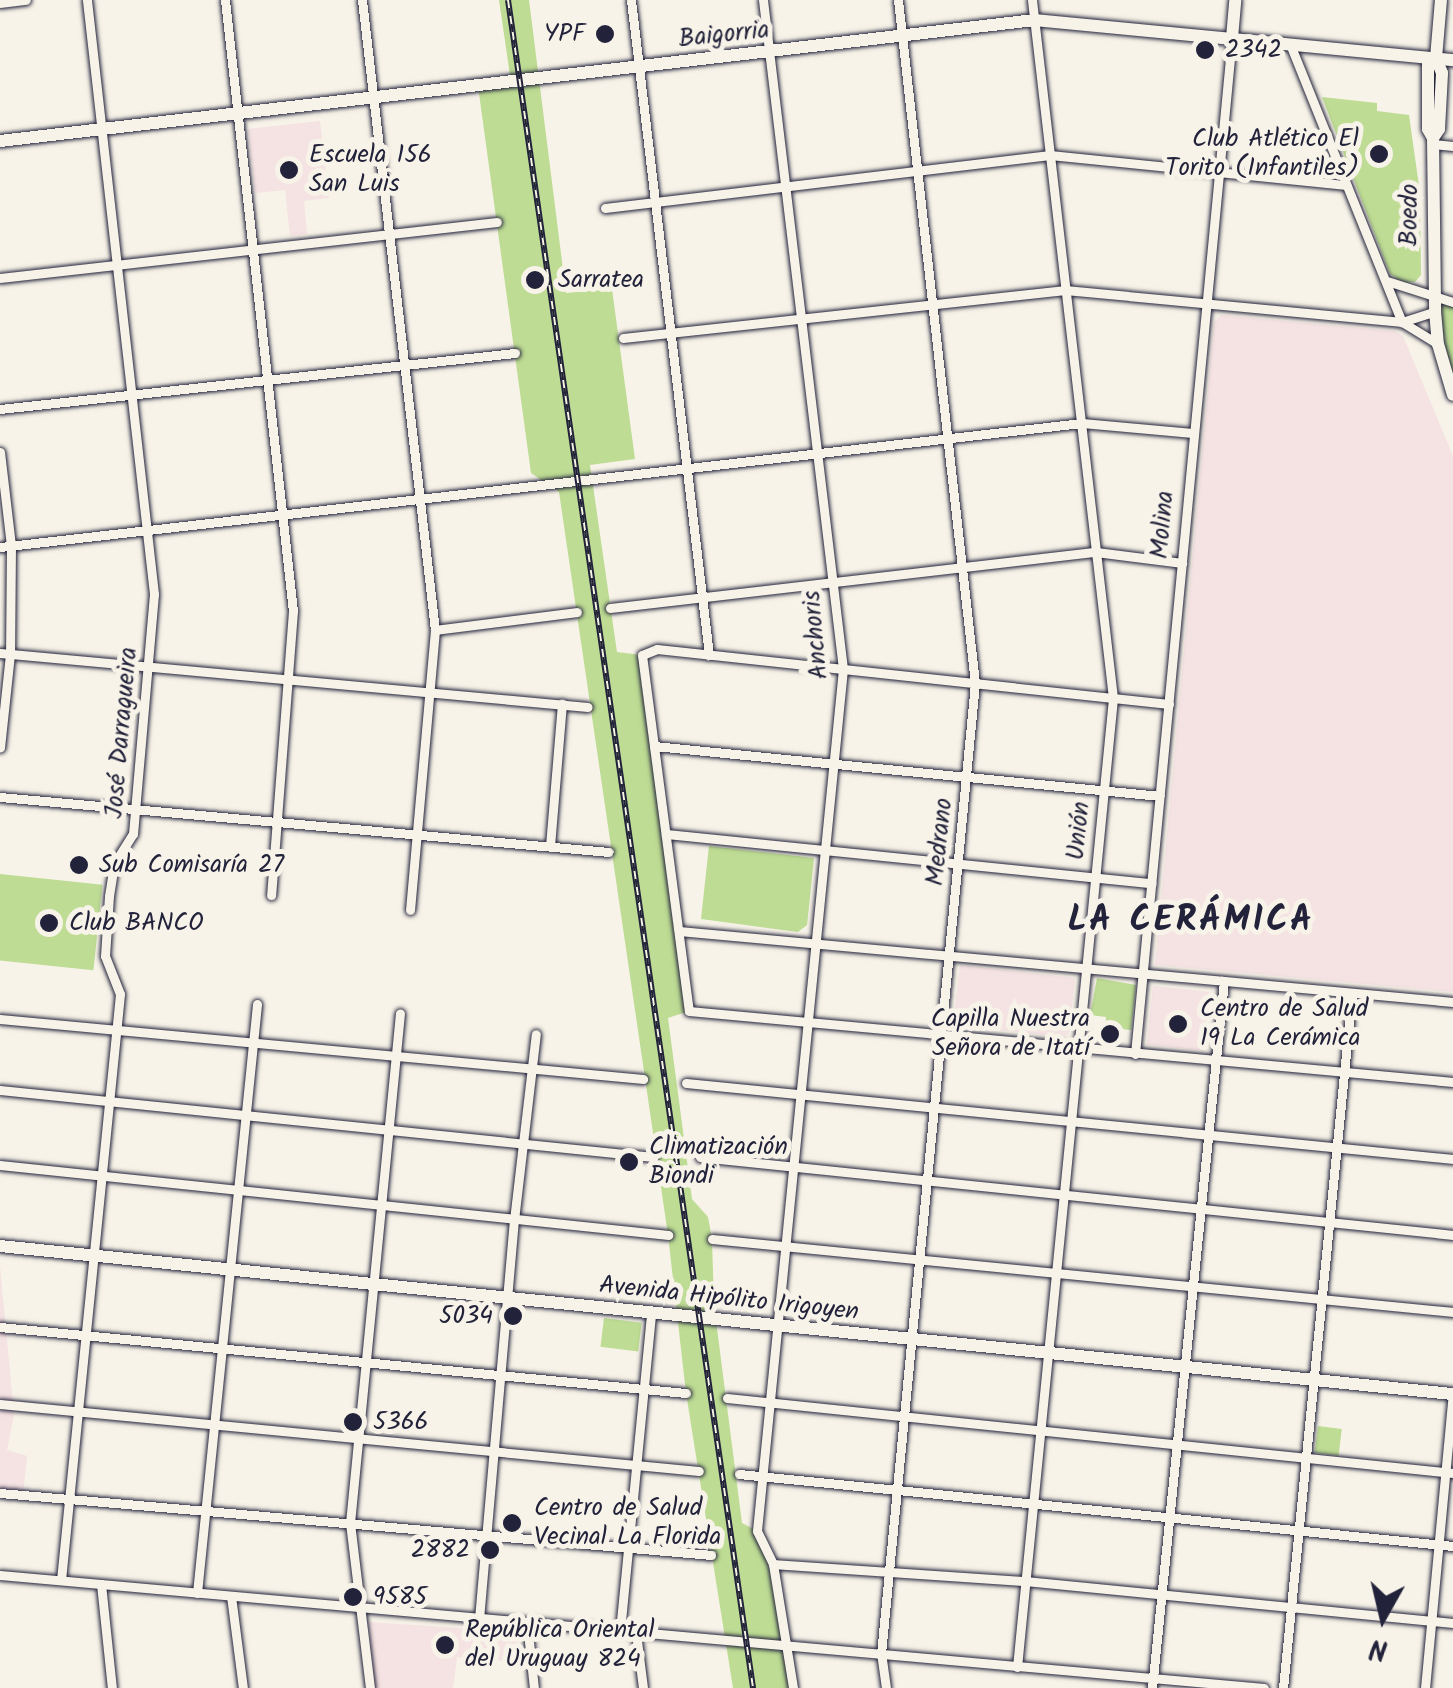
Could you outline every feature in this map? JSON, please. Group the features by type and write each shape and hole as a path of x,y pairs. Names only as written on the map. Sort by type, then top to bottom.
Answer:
{"street":[{"path":"0,2 26,0"},
{"name":"José Darragueira","path":"61,1580 120,994 105,956 108,896 114,864 133,834 154,594 86,0"},
{"path":"224,0 293,611 271,895"},
{"path":"362,0 435,630 410,910"},
{"path":"631,0 708,654"},
{"name":"Anchoris","path":"763,0 843,669 757,1531 773,1564 793,1688"},
{"name":"Medrano","path":"886,1688 881,1654 975,683 898,0"},
{"name":"Unión","path":"1017,1667 1030,1503 1113,698 1032,0"},
{"name":"Molina","path":"1136,1054 1235,0"},
{"name":"Boedo","path":"1441,0 1432,58 1442,73 1439,129 1433,141 1433,292 1438,344 1453,395"},
{"name":"Baigorria","path":"0,141 1035,20 1453,60"},
{"path":"1290,44 1402,322"},
{"path":"1433,141 1453,146"},
{"path":"605,208 1050,154 1346,185"},
{"path":"0,278 497,222"},
{"name":"Boedo","path":"1385,279 1393,285 1433,292 1453,302"},
{"path":"623,338 1066,290 1402,322 1438,344"},
{"path":"1402,322 1434,310"},
{"path":"0,409 514,353"},
{"path":"6,546 1081,423 1194,433"},
{"path":"0,452 6,546 0,747"},
{"path":"610,608 1096,552 1182,563"},
{"path":"435,630 577,612"},
{"path":"1169,704 657,649 642,655 690,1011 1453,1082"},
{"path":"5,654 588,707"},
{"path":"550,846 562,704"},
{"path":"654,746 1160,796"},
{"path":"0,797 608,852"},
{"path":"666,834 1152,883"},
{"path":"679,931 1453,1002"},
{"path":"1152,1683 1224,981"},
{"path":"1283,1688 1352,992"},
{"path":"197,1593 257,1004"},
{"path":"370,1688 350,1523 400,1013"},
{"path":"0,1019 643,1079"},
{"path":"479,1619 514,1220 536,1034"},
{"path":"686,1083 1453,1160"},
{"path":"0,1090 654,1158"},
{"path":"700,1156 1453,1236"},
{"path":"0,1165 668,1235"},
{"path":"712,1239 1453,1312"},
{"name":"Avenida Hipólito Irigoyen","path":"0,1246 1453,1394"},
{"path":"620,1632 652,1315"},
{"path":"0,1327 686,1394"},
{"path":"1426,1688 1449,1473 1453,1394"},
{"path":"727,1398 1449,1473"},
{"path":"0,1404 699,1471"},
{"path":"739,1474 1453,1546"},
{"path":"0,1493 710,1555"},
{"path":"773,1564 1026,1582 1453,1623"},
{"path":"0,1575 881,1654 1152,1683 1264,1688"},
{"path":"102,1584 112,1688"},
{"path":"231,1596 243,1688"},
{"path":"528,1624 534,1688"},
{"path":"636,1633 643,1688"}],"shaded area":[{"name":"Escuela 156 San Luis","path":"320,121 329,198 304,201 307,234 290,236 285,190 255,193 248,129"},
{"path":"1221,315 1395,331 1403,336 1453,456 1453,992 1155,965 1214,322"},
{"path":"960,965 1075,978 1069,1033 1064,1037 953,1025"},
{"name":"Centro de Salud 19 La Cerámica","path":"1153,986 1210,992 1204,1051 1147,1045"},
{"path":"0,1267 14,1414 7,1450 27,1456 23,1495 0,1493"},
{"name":"República Oriental del Uruguay 824","path":"369,1622 516,1632 521,1658 506,1661 457,1657 453,1688 375,1688"}],"green space":[{"path":"499,0 529,0 566,293 612,289 635,459 590,465 617,652 642,655 689,1011 668,1018 692,1199 708,1217 712,1239 714,1305 742,1523 757,1531 773,1564 793,1688 733,1688 686,1393 668,1235 559,492 531,473 478,86 511,82"},
{"name":"Club Atlético El Torito (Infantiles)","path":"1322,97 1377,103 1377,111 1409,115 1420,193 1421,275 1415,282 1402,282 1390,274"},
{"path":"1433,292 1453,302 1453,395"},
{"path":"709,846 814,858 807,925 798,932 701,919"},
{"name":"Club BANCO","path":"0,874 102,885 93,970 0,960"},
{"path":"1097,978 1136,985 1131,1030 1105,1027 1106,1017 1090,1015"},
{"path":"604,1318 642,1323 638,1351 600,1347"},
{"path":"1318,1426 1342,1429 1339,1456 1315,1453"}],"railway":[{"path":"508,0 753,1688"}],"place":[{"name":"YPF","path":"605,34"},
{"name":"2342","path":"1205,50"},
{"name":"Club Atlético El Torito (Infantiles)","path":"1379,154"},
{"name":"Escuela 156 San Luis","path":"289,170"},
{"name":"Sarratea","path":"535,280"},
{"name":"Sub Comisaría 27","path":"79,865"},
{"name":"Club BANCO","path":"49,923"},
{"name":"Centro de Salud 19 La Cerámica","path":"1178,1024"},
{"name":"Capilla Nuestra Señora de Itatí","path":"1110,1034"},
{"name":"Climatización Biondi","path":"629,1162"},
{"name":"5034","path":"513,1316"},
{"name":"5366","path":"353,1422"},
{"name":"Centro de Salud Vecinal La Florida","path":"512,1523"},
{"name":"2882","path":"490,1550"},
{"name":"9585","path":"353,1597"},
{"name":"República Oriental del Uruguay 824","path":"445,1645"}],"district":[{"name":"LA CERÁMICA","path":"1191,921"}]}
